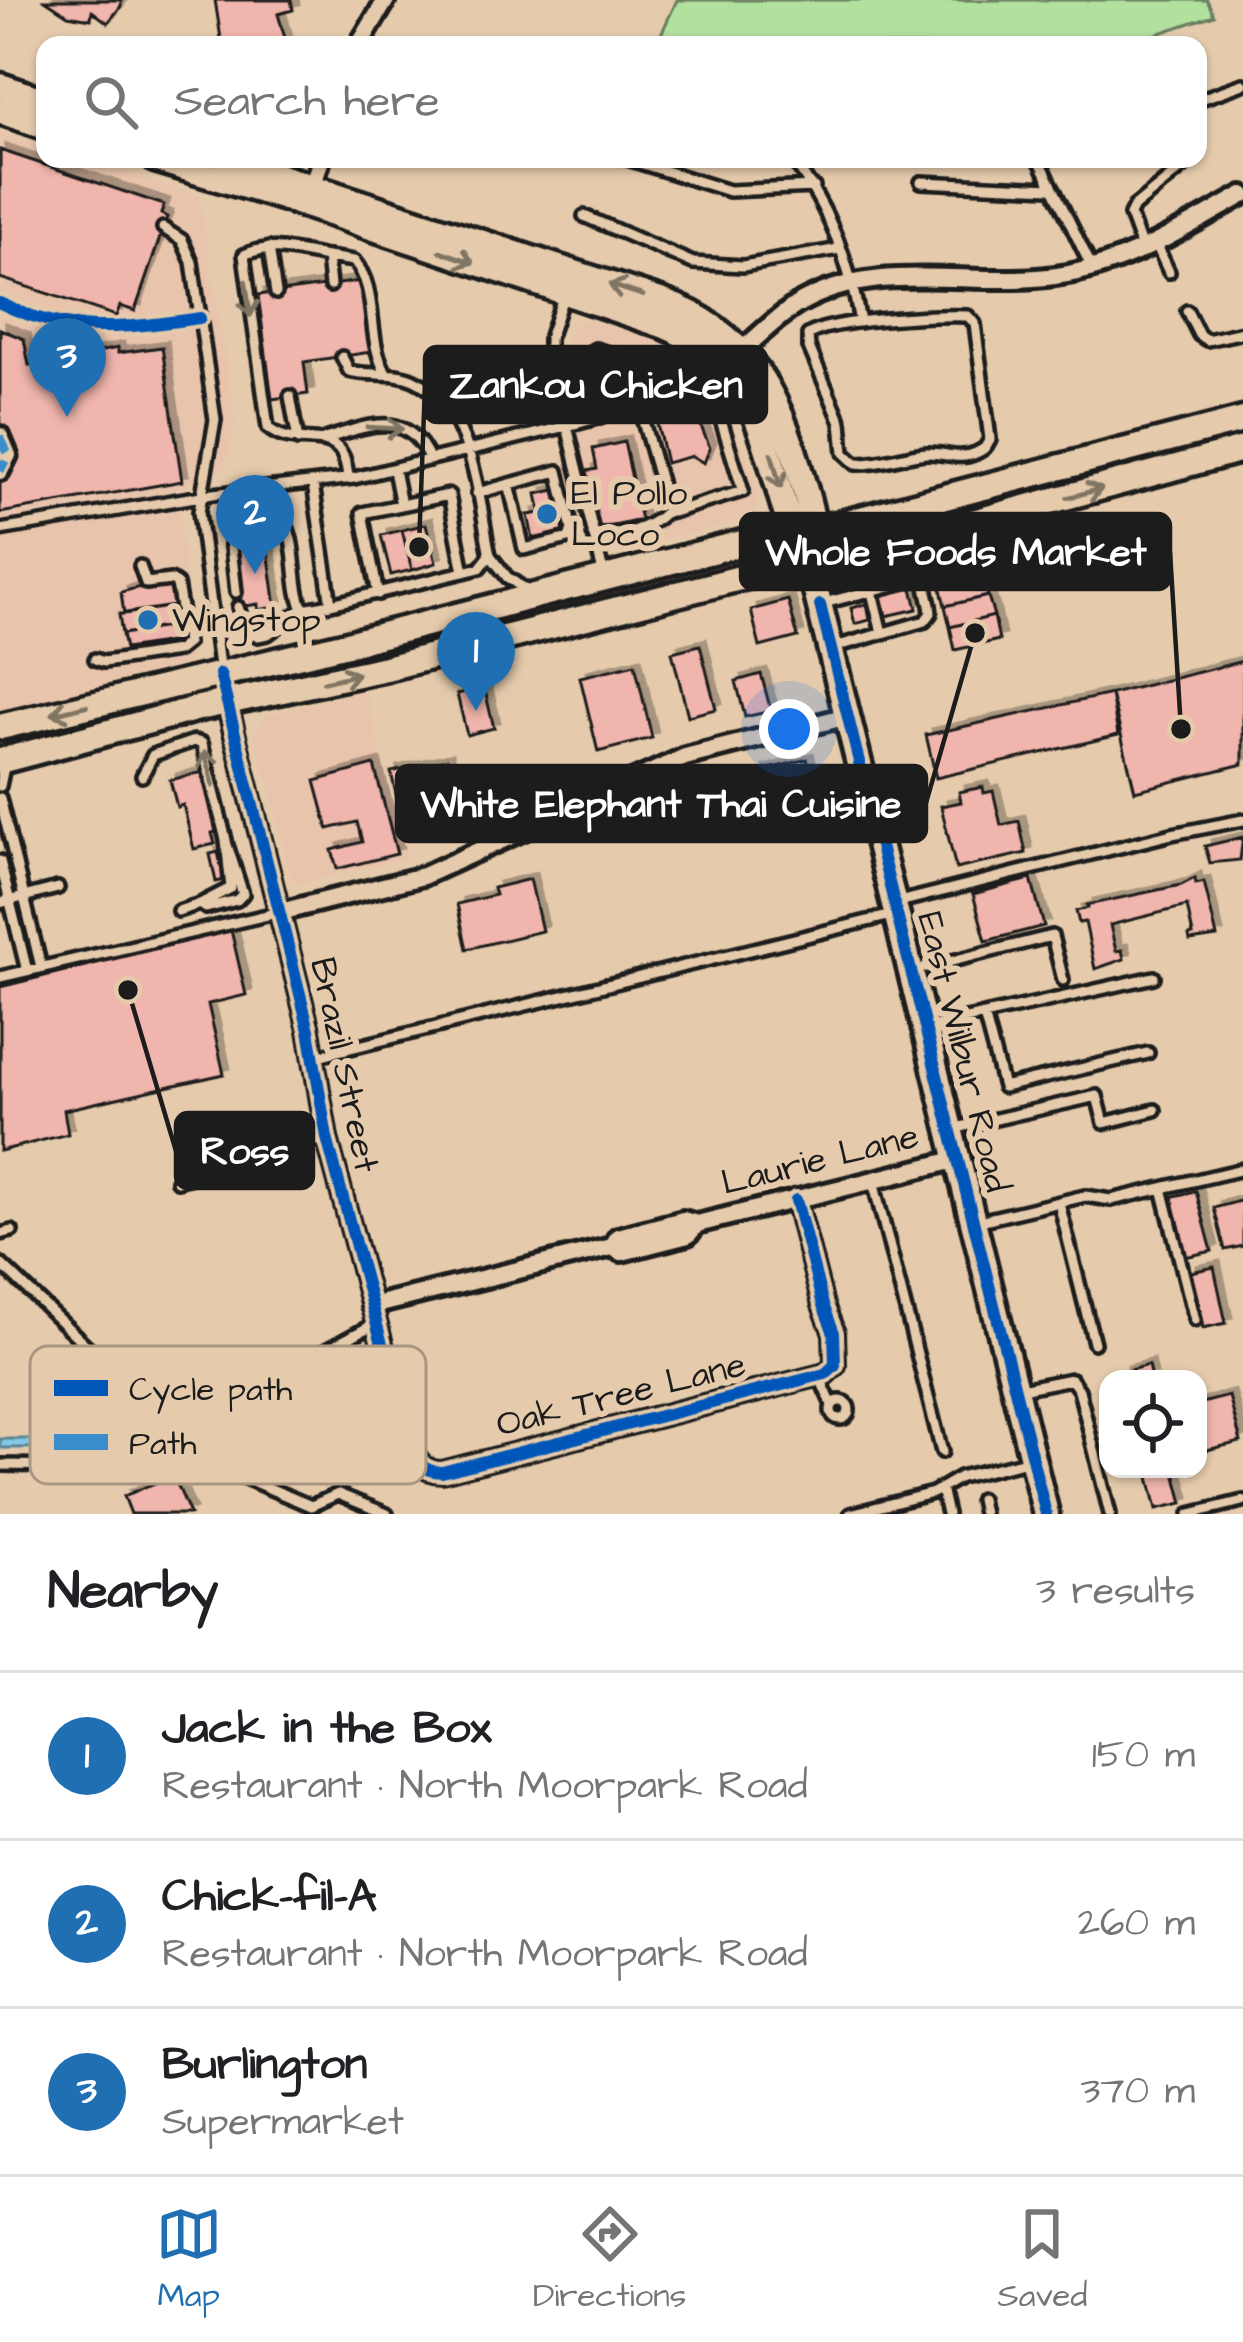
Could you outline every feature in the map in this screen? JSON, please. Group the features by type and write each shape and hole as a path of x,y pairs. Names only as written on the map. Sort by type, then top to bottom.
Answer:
{"main road":[{"path":"0,86 36,98"},
{"path":"0,111 36,123"},
{"path":"191,168 309,197 568,283 680,332 714,358 756,412 803,531"},
{"path":"246,168 309,197"},
{"path":"568,283 679,308 705,320 741,350 769,385 785,421 808,562"},
{"path":"0,727 604,576 1037,476 1243,420"},
{"path":"3,761 914,538 1243,449"},
{"name":"East Wilbur Road","path":"808,562 1046,1514"}],"street":[{"path":"364,36 386,0"},
{"path":"309,197 318,168"},
{"path":"680,332 689,328 724,353 741,350 796,305 851,282 901,277 1030,280 1092,268 1148,245 1243,195"},
{"path":"0,436 8,455 0,471"},
{"name":"Brazil Street","path":"220,674 314,1058 326,1138 382,1346"},
{"path":"280,912 423,876 685,757 848,716"},
{"name":"Laurie Lane","path":"374,1315 612,1247 622,1252 688,1235 698,1225 959,1160"},
{"path":"796,1200 834,1333 827,1370"},
{"name":"Oak Tree Lane","path":"426,1469 442,1472 827,1370"}],"lane":[{"path":"1207,97 1243,84"},
{"path":"656,168 729,191 814,187"},
{"path":"799,168 814,187 839,249 860,322"},
{"path":"1043,168 1092,268"},
{"path":"1169,272 1130,215 1182,168"},
{"path":"921,182 1051,188"},
{"path":"584,216 693,263 743,266 839,249"},
{"path":"163,228 188,248 214,419 199,496 220,674"},
{"path":"269,248 276,293"},
{"path":"387,374 379,361 364,274 353,261 269,248 244,255 268,428 298,440 325,439 369,425 397,425 411,431 430,460"},
{"path":"327,257 330,286"},
{"path":"568,283 549,339 549,357 604,576"},
{"path":"0,303 54,324 82,329 200,318"},
{"path":"1187,311 1199,335 1207,340 1243,332"},
{"path":"968,316 975,324 990,439 986,446 973,455 950,458 932,453 878,465 856,464 848,457 841,422 808,335 816,329 860,322 968,316"},
{"path":"600,418 589,353 595,349 680,374 721,420 742,486 740,494 668,510"},
{"path":"342,357 349,371 412,379 440,398 460,428 490,555 507,577 535,596"},
{"path":"629,360 668,510"},
{"path":"290,396 298,440"},
{"path":"0,530 199,496 394,470 639,407"},
{"path":"325,439 340,449 348,478"},
{"path":"394,470 401,505"},
{"path":"477,493 508,484 558,471 572,529 569,538 524,549 508,484"},
{"path":"313,484 331,604"},
{"path":"378,594 362,513 448,495 464,572"},
{"path":"593,534 637,531 654,524 668,510"},
{"path":"236,592 229,529 237,520 280,514 289,526 303,609"},
{"path":"289,526 317,522"},
{"path":"831,649 925,622 931,613 914,538"},
{"path":"861,550 882,633"},
{"path":"238,607 246,631 258,637 303,609 480,568 490,555"},
{"path":"95,659 104,662 177,651 187,643 177,584 171,580 146,584 140,566"},
{"path":"820,604 923,577"},
{"path":"142,776 153,755 194,741 202,743 243,894 206,908 200,904 178,910"},
{"path":"0,786 3,761"},
{"path":"0,798 41,968"},
{"path":"314,1058 1172,834 1243,820"},
{"path":"0,861 5,902 27,970"},
{"path":"5,902 58,888"},
{"path":"0,977 280,912"},
{"path":"912,970 1052,937 1063,980"},
{"path":"926,1028 1154,977"},
{"path":"984,1015 1003,1087 1148,1054"},
{"path":"952,1129 1096,1096 1104,1123 1155,1110"},
{"path":"178,1181 326,1138"},
{"path":"975,1222 1085,1196 1111,1201 1243,1169"},
{"path":"873,1181 942,1452"},
{"path":"1162,1188 1195,1320"},
{"path":"1059,1203 1094,1343"},
{"path":"0,1263 87,1346"},
{"path":"327,1346 374,1315"},
{"path":"827,1370 825,1396 832,1405"},
{"path":"1016,1390 1071,1378 1079,1390 1110,1514"},
{"path":"850,1514 941,1488 959,1477 1033,1460"},
{"path":"0,1465 30,1465"},
{"path":"256,1484 313,1510 338,1494 387,1514"},
{"path":"941,1488 947,1514"},
{"path":"980,1499 983,1514"},
{"path":"1190,1514 1243,1501"}],"shaded area":[{"path":"0,132 36,144 36,168 112,168 200,196 235,420 226,468 177,489 192,625 190,656 183,665 0,711"},
{"path":"591,320 662,342 715,395 734,425 755,477 758,503 752,518 608,554 588,549 562,452 578,448 561,368 571,326"},
{"path":"365,690 407,858 301,884 292,881 254,731 267,715"}],"green space":[{"path":"677,0 1207,0 1214,15 1151,36 660,36"}],"water":[{"path":"0,1439 30,1439 30,1448 0,1448"}],"building":[{"path":"45,0 121,0 121,6 108,23 92,11 91,19 68,15"},
{"path":"215,0 291,0 293,10 278,14 284,36 221,36"},
{"path":"0,150 36,162 36,168 54,168 164,205 161,214 167,217 135,311 120,306 116,316 0,278"},
{"path":"361,281 371,352 304,362 308,394 272,399 258,295"},
{"path":"0,329 24,339 29,365 118,348 118,353 162,347 182,481 0,513"},
{"path":"450,361 484,371 503,386 511,384 516,402 509,425 503,420 490,421 480,407 474,411 446,374"},
{"path":"664,413 666,420 683,415 700,424 710,448 704,463 692,456 666,463 655,415"},
{"path":"624,442 641,520 600,529 587,471 597,469 593,449"},
{"name":"El Pollo Loco","path":"555,490 564,532 533,539 528,515 541,513 537,494"},
{"path":"426,524 436,563 412,570 402,530"},
{"path":"260,530 276,607 234,608 232,592 241,591 234,537"},
{"path":"402,530 412,570 391,575 381,535"},
{"path":"982,570 988,596 945,606 939,581"},
{"path":"148,585 171,586 174,606 124,614 121,592"},
{"path":"912,588 917,609 886,616 881,595"},
{"path":"988,596 994,616 950,627 945,606"},
{"path":"788,600 798,637 760,647 751,610"},
{"path":"867,604 870,620 855,624 851,608"},
{"name":"Wingstop","path":"174,606 177,625 122,634 119,614"},
{"path":"994,616 999,640 955,650 950,627"},
{"path":"175,626 177,641 125,649 122,634"},
{"path":"700,645 716,709 688,716 672,652"},
{"path":"1243,661 1243,764 1135,791 1111,694"},
{"path":"635,664 652,738 598,752 580,677"},
{"path":"761,674 771,711 745,717 736,681"},
{"path":"484,687 494,728 467,735 457,694"},
{"path":"1111,694 1118,735 936,778 926,735"},
{"path":"447,759 458,808 402,821 391,772"},
{"path":"807,759 823,829 776,841 758,772"},
{"path":"374,765 397,854 337,869 332,850 362,842 357,822 328,829 315,781"},
{"path":"203,772 215,844 194,849 183,805 177,807 170,780"},
{"path":"983,787 984,793 993,791 1001,825 1019,821 1026,853 956,869 941,806 961,802 959,792"},
{"path":"1243,837 1240,860 1210,863 1205,846"},
{"path":"218,852 224,880 216,882 210,854"},
{"path":"1195,878 1196,884 1204,882 1217,937 1190,941 1187,906 1110,925 1116,951 1122,950 1124,959 1095,969 1085,922 1079,923 1076,911"},
{"path":"530,879 542,931 467,949 457,904 495,895 493,888"},
{"path":"1031,879 1044,926 986,941 973,894"},
{"path":"231,930 246,995 208,1004 224,1074 64,1110 68,1134 0,1151 0,987"},
{"path":"1196,1191 1212,1251 1185,1257 1170,1197"},
{"path":"1243,1200 1243,1246 1225,1250 1214,1208"},
{"path":"1214,1267 1226,1323 1203,1328 1191,1272"},
{"path":"1229,1396 1241,1442 1207,1450 1207,1402"},
{"path":"1149,1478 1176,1478 1183,1503 1157,1509"},
{"path":"152,1484 177,1484 190,1514 131,1514 124,1496"}],"marked path":[{"path":"0,436 8,455 0,471"}],"cycle path":[{"path":"0,303 50,321 98,327 200,318"},
{"path":"820,605 1046,1514"},
{"path":"220,674 309,1030 327,1138 383,1346"},
{"path":"426,1467 442,1472 825,1374 835,1365 834,1333 796,1200"}],"place":[{"name":"Burlington","path":"67,417"},
{"name":"El Pollo Loco","path":"547,514"},
{"name":"Zankou Chicken","path":"419,547"},
{"name":"Chick-fil-A","path":"255,574"},
{"name":"Wingstop","path":"148,620"},
{"name":"White Elephant Thai Cuisine","path":"975,633"},
{"name":"Jack in the Box","path":"476,711"},
{"name":"Whole Foods Market","path":"1181,729"},
{"name":"Ross","path":"128,990"}]}
